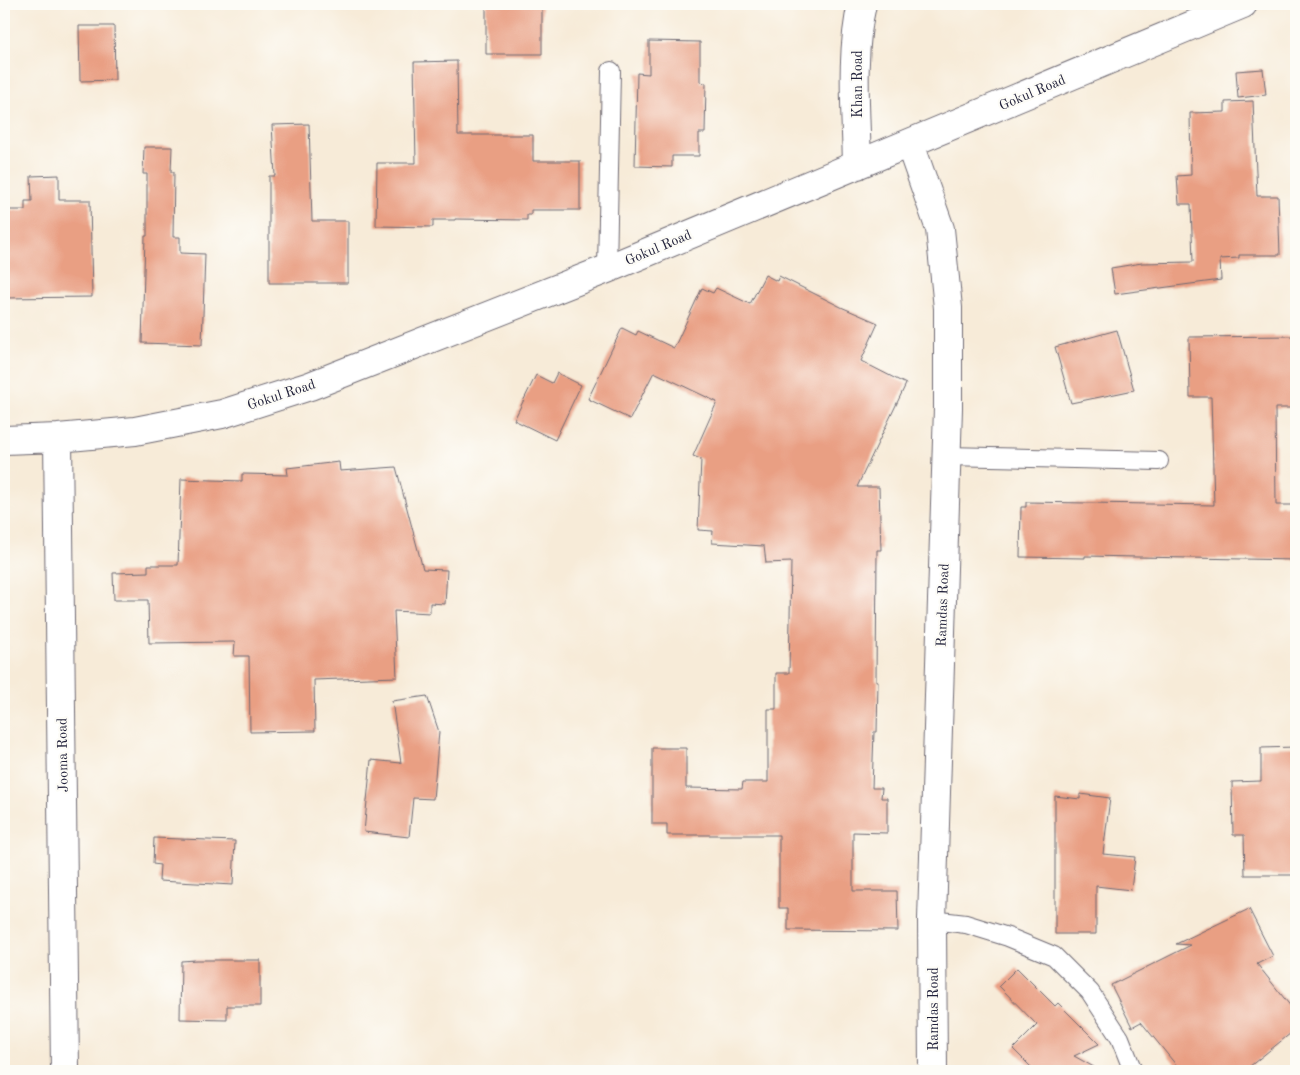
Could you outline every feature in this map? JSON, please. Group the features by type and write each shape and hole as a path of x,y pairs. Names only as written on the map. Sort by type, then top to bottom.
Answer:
{"street":[{"name":"Khan Road","path":"857,165 856,82 858,23 862,4"},
{"name":"Gokul Road","path":"4,440 58,438 135,431 222,414 310,386 607,269 1243,4"},
{"name":"Ramdas Road","path":"910,144 940,229 948,308 946,456 932,920 933,1071"},
{"name":"Jooma Road","path":"58,438 65,1071"}],"lane":[{"path":"607,269 610,71"},
{"path":"946,456 1158,461"},
{"path":"932,920 966,924 1008,937 1054,956 1090,992 1120,1038 1133,1071"}],"building":[{"path":"486,4 542,4 542,54 486,54"},
{"path":"79,26 114,26 115,80 80,81"},
{"path":"649,41 700,42 700,82 706,83 705,133 699,133 699,156 672,156 672,167 635,166 637,73 649,74"},
{"path":"457,61 458,135 533,135 533,161 580,161 580,210 531,210 531,215 527,215 527,220 455,219 433,220 433,227 376,226 377,163 416,163 414,62"},
{"path":"1263,69 1266,95 1238,98 1236,71"},
{"path":"1253,101 1257,196 1278,196 1280,255 1239,255 1239,258 1220,259 1221,280 1115,294 1111,268 1142,263 1193,262 1191,204 1179,204 1177,176 1191,175 1190,113 1225,112 1225,102"},
{"path":"309,124 312,221 348,221 348,283 269,283 269,176 275,176 272,125"},
{"path":"144,147 172,147 171,172 174,172 173,237 180,237 180,253 205,254 202,345 142,343 145,236 147,236 147,174 143,174"},
{"path":"59,175 59,200 90,200 92,297 4,298 4,210 25,210 25,201 32,201 31,176"},
{"path":"765,275 777,281 779,276 878,323 861,361 906,384 857,487 879,487 881,550 877,550 877,732 874,732 872,788 882,788 881,798 887,798 887,833 853,832 853,891 897,891 898,931 788,930 788,908 779,908 779,835 667,835 667,824 652,824 652,748 686,748 686,788 742,789 743,782 768,782 768,709 776,709 776,673 789,673 791,562 766,563 764,546 712,543 713,531 698,530 701,459 693,456 717,402 654,372 630,419 588,399 622,328 636,335 638,331 674,348 702,288 713,293 716,288 750,304"},
{"path":"1117,330 1134,390 1071,403 1055,347"},
{"path":"1296,336 1296,408 1275,408 1276,505 1296,505 1296,560 1085,556 1085,558 1020,557 1021,507 1026,507 1026,502 1214,505 1211,397 1190,397 1189,337"},
{"path":"557,373 581,385 555,440 514,420 536,375 552,383"},
{"path":"339,462 340,471 396,467 423,569 447,570 445,604 430,603 430,613 394,611 397,677 314,680 315,731 250,732 249,656 234,656 235,642 149,643 148,600 114,600 113,573 148,572 148,565 178,565 181,479 242,481 242,474 288,475 287,468"},
{"path":"427,696 439,732 433,799 413,798 409,837 364,832 371,760 401,763 392,701"},
{"path":"1296,747 1296,875 1245,875 1244,835 1233,835 1232,782 1261,781 1261,748"},
{"path":"1080,794 1110,798 1103,854 1135,857 1131,890 1096,886 1096,934 1055,934 1055,796 1080,799"},
{"path":"154,838 235,841 233,885 159,881 160,865 153,864"},
{"path":"1249,909 1273,956 1257,964 1296,1013 1296,1029 1244,1071 1181,1071 1141,1022 1132,1027 1111,985 1191,945 1176,944"},
{"path":"260,960 260,1006 227,1006 227,1020 180,1019 181,961"},
{"path":"1017,968 1055,1006 1058,1003 1099,1044 1074,1056 1101,1071 1035,1071 1013,1049 1037,1025 999,986"}]}
